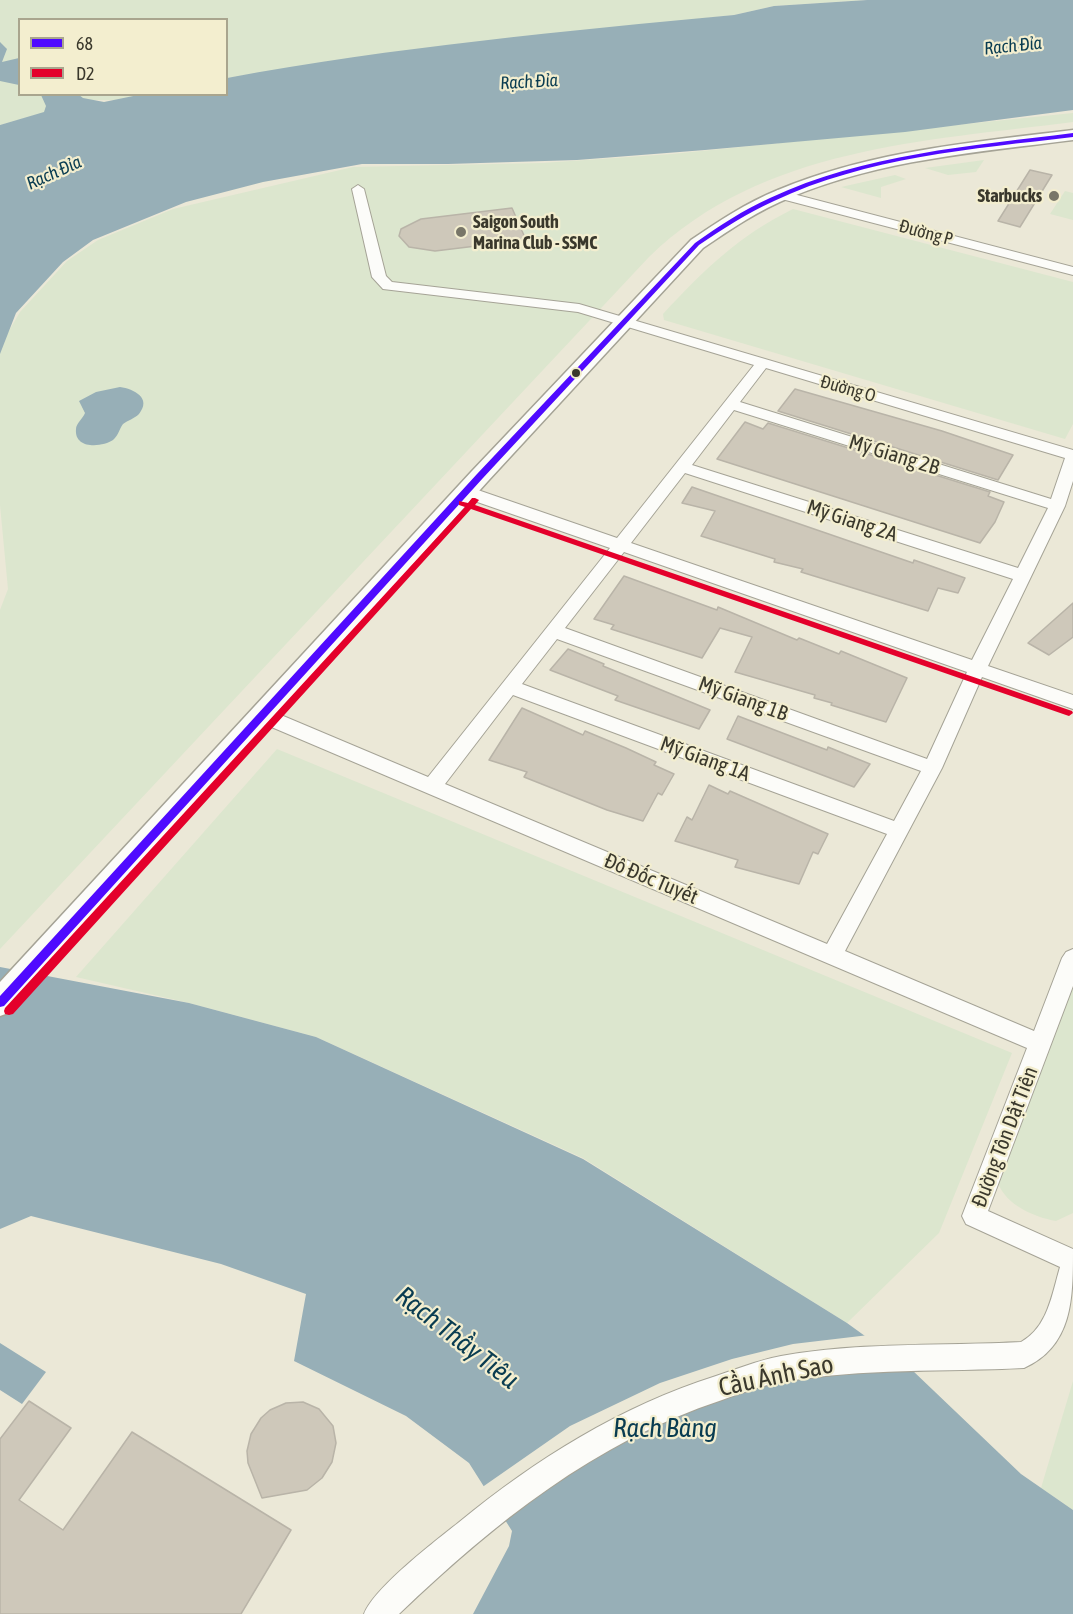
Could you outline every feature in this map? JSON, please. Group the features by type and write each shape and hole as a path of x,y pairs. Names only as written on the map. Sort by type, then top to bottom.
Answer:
{"main road":[{"path":"0,1003 623,321 697,244 731,220 778,194 849,170 889,160 1073,135"}],"street":[{"name":"Đường O","path":"358,189 379,277 385,284 396,288 579,308 1073,456"},
{"name":"Đường P","path":"778,194 1073,271"},
{"path":"433,785 762,363"},
{"name":"Mỹ Giang 2B","path":"731,404 1057,506"},
{"path":"831,957 932,768 977,669 1057,506 1073,456"},
{"name":"Mỹ Giang 2A","path":"682,467 1023,576"},
{"path":"466,492 1073,702"},
{"name":"Mỹ Giang 1B","path":"554,631 932,768"},
{"name":"Mỹ Giang 1A","path":"510,687 900,831"},
{"name":"Đô Đốc Tuyết","path":"262,715 433,785 831,957 1040,1044"},
{"name":"Đường Tôn Dật Tiên","path":"1073,958 974,1216 1073,1261"},
{"name":"Cầu Ánh Sao","path":"385,1607 469,1529 542,1473 617,1427 702,1391 786,1368 868,1359 1010,1356 1030,1352 1045,1342 1052,1332 1073,1266"}],"green space":[{"path":"0,0 867,0 774,6 734,15 403,52 228,78 228,18 18,18 18,96 138,96 120,100 90,100 0,125"},
{"path":"1073,113 1073,122 904,144 848,155 794,171 742,192 694,220 649,257 0,949 0,610 8,589 0,505 0,346 20,312 67,261 98,240 173,209 353,167 542,163 672,154"},
{"path":"984,160 976,172 948,175 925,168"},
{"path":"895,175 906,179 881,187 881,198 841,187"},
{"path":"1065,191 1073,193 1073,220 1050,214"},
{"path":"793,209 1073,282 1073,424 1065,439 664,320 663,314 723,255 773,219"},
{"path":"277,749 1012,1053 939,1233 847,1323 583,1158 316,1037 189,1003 76,977"},
{"path":"1073,977 1073,1213 1056,1221 1014,1204 1007,1198 998,1183"},
{"path":"1073,1381 1073,1510 1041,1488"}],"water":[{"name":"Rạch Đỉa","path":"867,0 1073,0 1073,110 905,132 577,160 362,164 263,182 186,202 93,240 63,262 16,313 0,354 0,125 44,112 46,106 41,96 80,96 104,102 133,96 228,96 228,78 290,67 543,34 734,15 774,6"},
{"path":"0,42 7,49 2,62 18,58 18,85 0,81"},
{"path":"120,387 140,395 143,403 139,414 123,424 113,440 96,445 84,444 77,436 76,427 85,413 79,401 96,392"},
{"name":"Rạch Bàng","path":"0,967 189,1003 316,1037 583,1159 847,1323 912,1370 1021,1474 1073,1510 1073,1614 473,1614 509,1546 512,1531 469,1463 406,1416 294,1361 306,1294 221,1264 31,1216 0,1229"},
{"path":"0,1343 46,1372 22,1404 0,1390"}],"pier":[{"path":"869,1335 910,1365 806,1371 643,1423 499,1517 481,1488 570,1426 660,1383 732,1359 793,1344"}],"building":[{"path":"1030,170 1052,175 1020,227 998,221"},
{"name":"Saigon South Marina Club - SSMC","path":"512,208 526,240 435,251 409,247 399,236 401,229 421,219"},
{"path":"795,389 942,431 1013,455 998,480 778,411"},
{"path":"745,422 763,429 768,423 990,492 988,496 1004,502 995,522 980,543 717,459"},
{"path":"692,487 913,563 914,560 965,578 958,593 938,588 928,611 801,572 803,569 774,562 775,559 701,536 715,511 682,503"},
{"path":"624,576 717,610 718,607 797,640 799,638 839,654 841,651 907,678 886,722 831,705 832,703 814,698 815,695 735,672 752,637 720,628 702,658 611,629 614,625 594,619"},
{"path":"1073,603 1073,637 1049,655 1028,643"},
{"path":"568,649 604,664 603,666 710,710 699,729 615,700 618,696 550,670"},
{"path":"522,708 583,735 585,731 626,748 656,762 654,765 674,774 662,795 658,793 643,821 607,810 524,777 527,772 489,760"},
{"path":"738,716 870,764 854,787 727,739"},
{"path":"709,785 728,794 730,791 828,834 818,854 813,852 799,884 735,867 738,860 675,841 687,817 692,820"},
{"path":"29,1401 71,1428 19,1500 63,1530 132,1432 291,1530 241,1614 0,1614 0,1439"},
{"path":"303,1402 319,1409 333,1426 336,1443 332,1462 322,1478 307,1490 262,1498 248,1463 247,1451 251,1434 261,1418 270,1410 286,1403"}],"transit line":[{"name":"68","path":"0,1003 480,476 697,244 772,199 854,170 926,154 1073,135"},
{"name":"D2","path":"9,1011 475,500"},
{"name":"D2","path":"462,503 1069,713"}],"place":[{"name":"Starbucks","path":"1054,196"},
{"name":"Saigon South Marina Club - SSMC","path":"461,232"}],"water label":[{"name":"Rạch Thầy Tiêu","path":"457,1338"}]}
